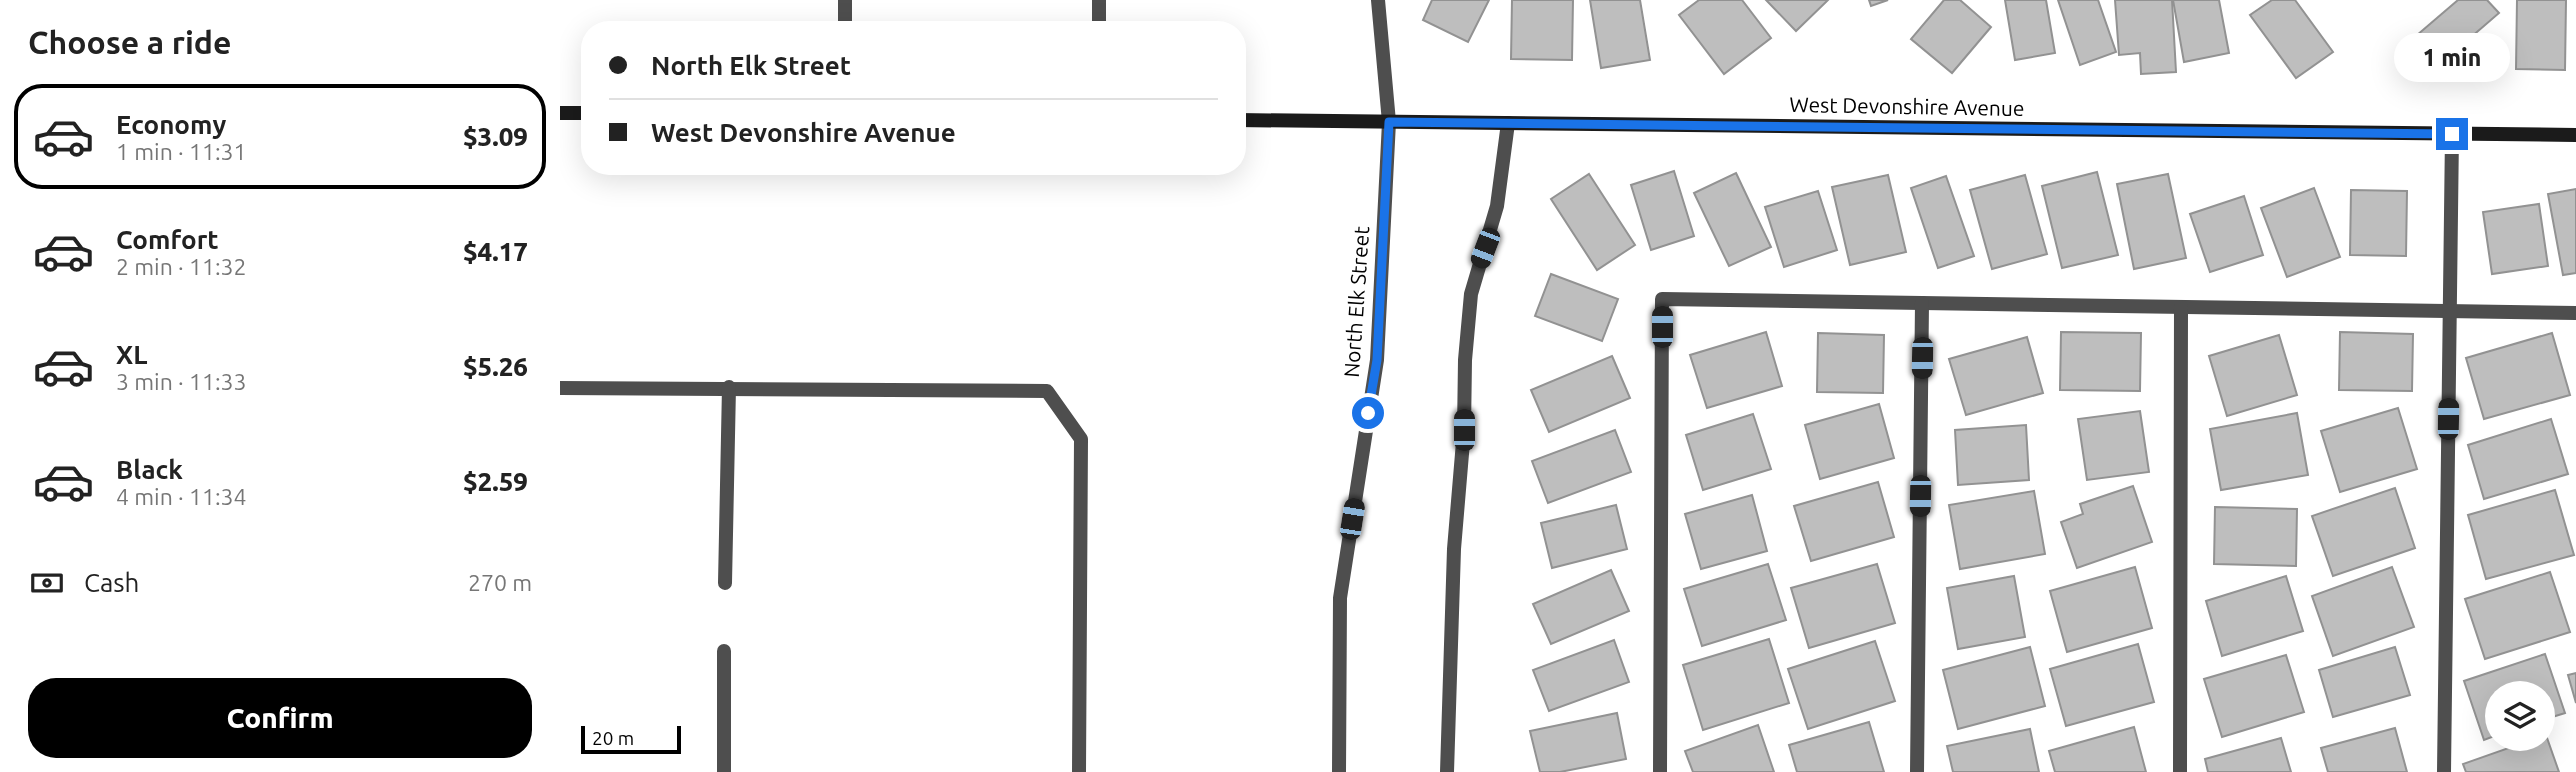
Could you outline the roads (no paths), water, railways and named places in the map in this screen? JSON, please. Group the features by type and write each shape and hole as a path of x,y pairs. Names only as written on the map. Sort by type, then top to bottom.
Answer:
{"street":[{"path":"845,0 845,21"},
{"path":"1099,0 1099,21"},
{"name":"North Elk Street","path":"1339,772 1340,598 1377,360 1389,122 1378,0"},
{"path":"560,113 581,113"},
{"name":"West Devonshire Avenue","path":"1246,121 2576,135"},
{"path":"1447,772 1454,549 1471,294 1497,206 1508,123"},
{"path":"2444,772 2452,134"},
{"path":"1660,772 1662,299 2576,313"},
{"path":"1917,772 1922,303"},
{"path":"2180,772 2181,307"},
{"path":"560,387 1048,391 1081,439 1079,772"},
{"path":"725,583 729,387"},
{"path":"723,772 724,651"}]}
